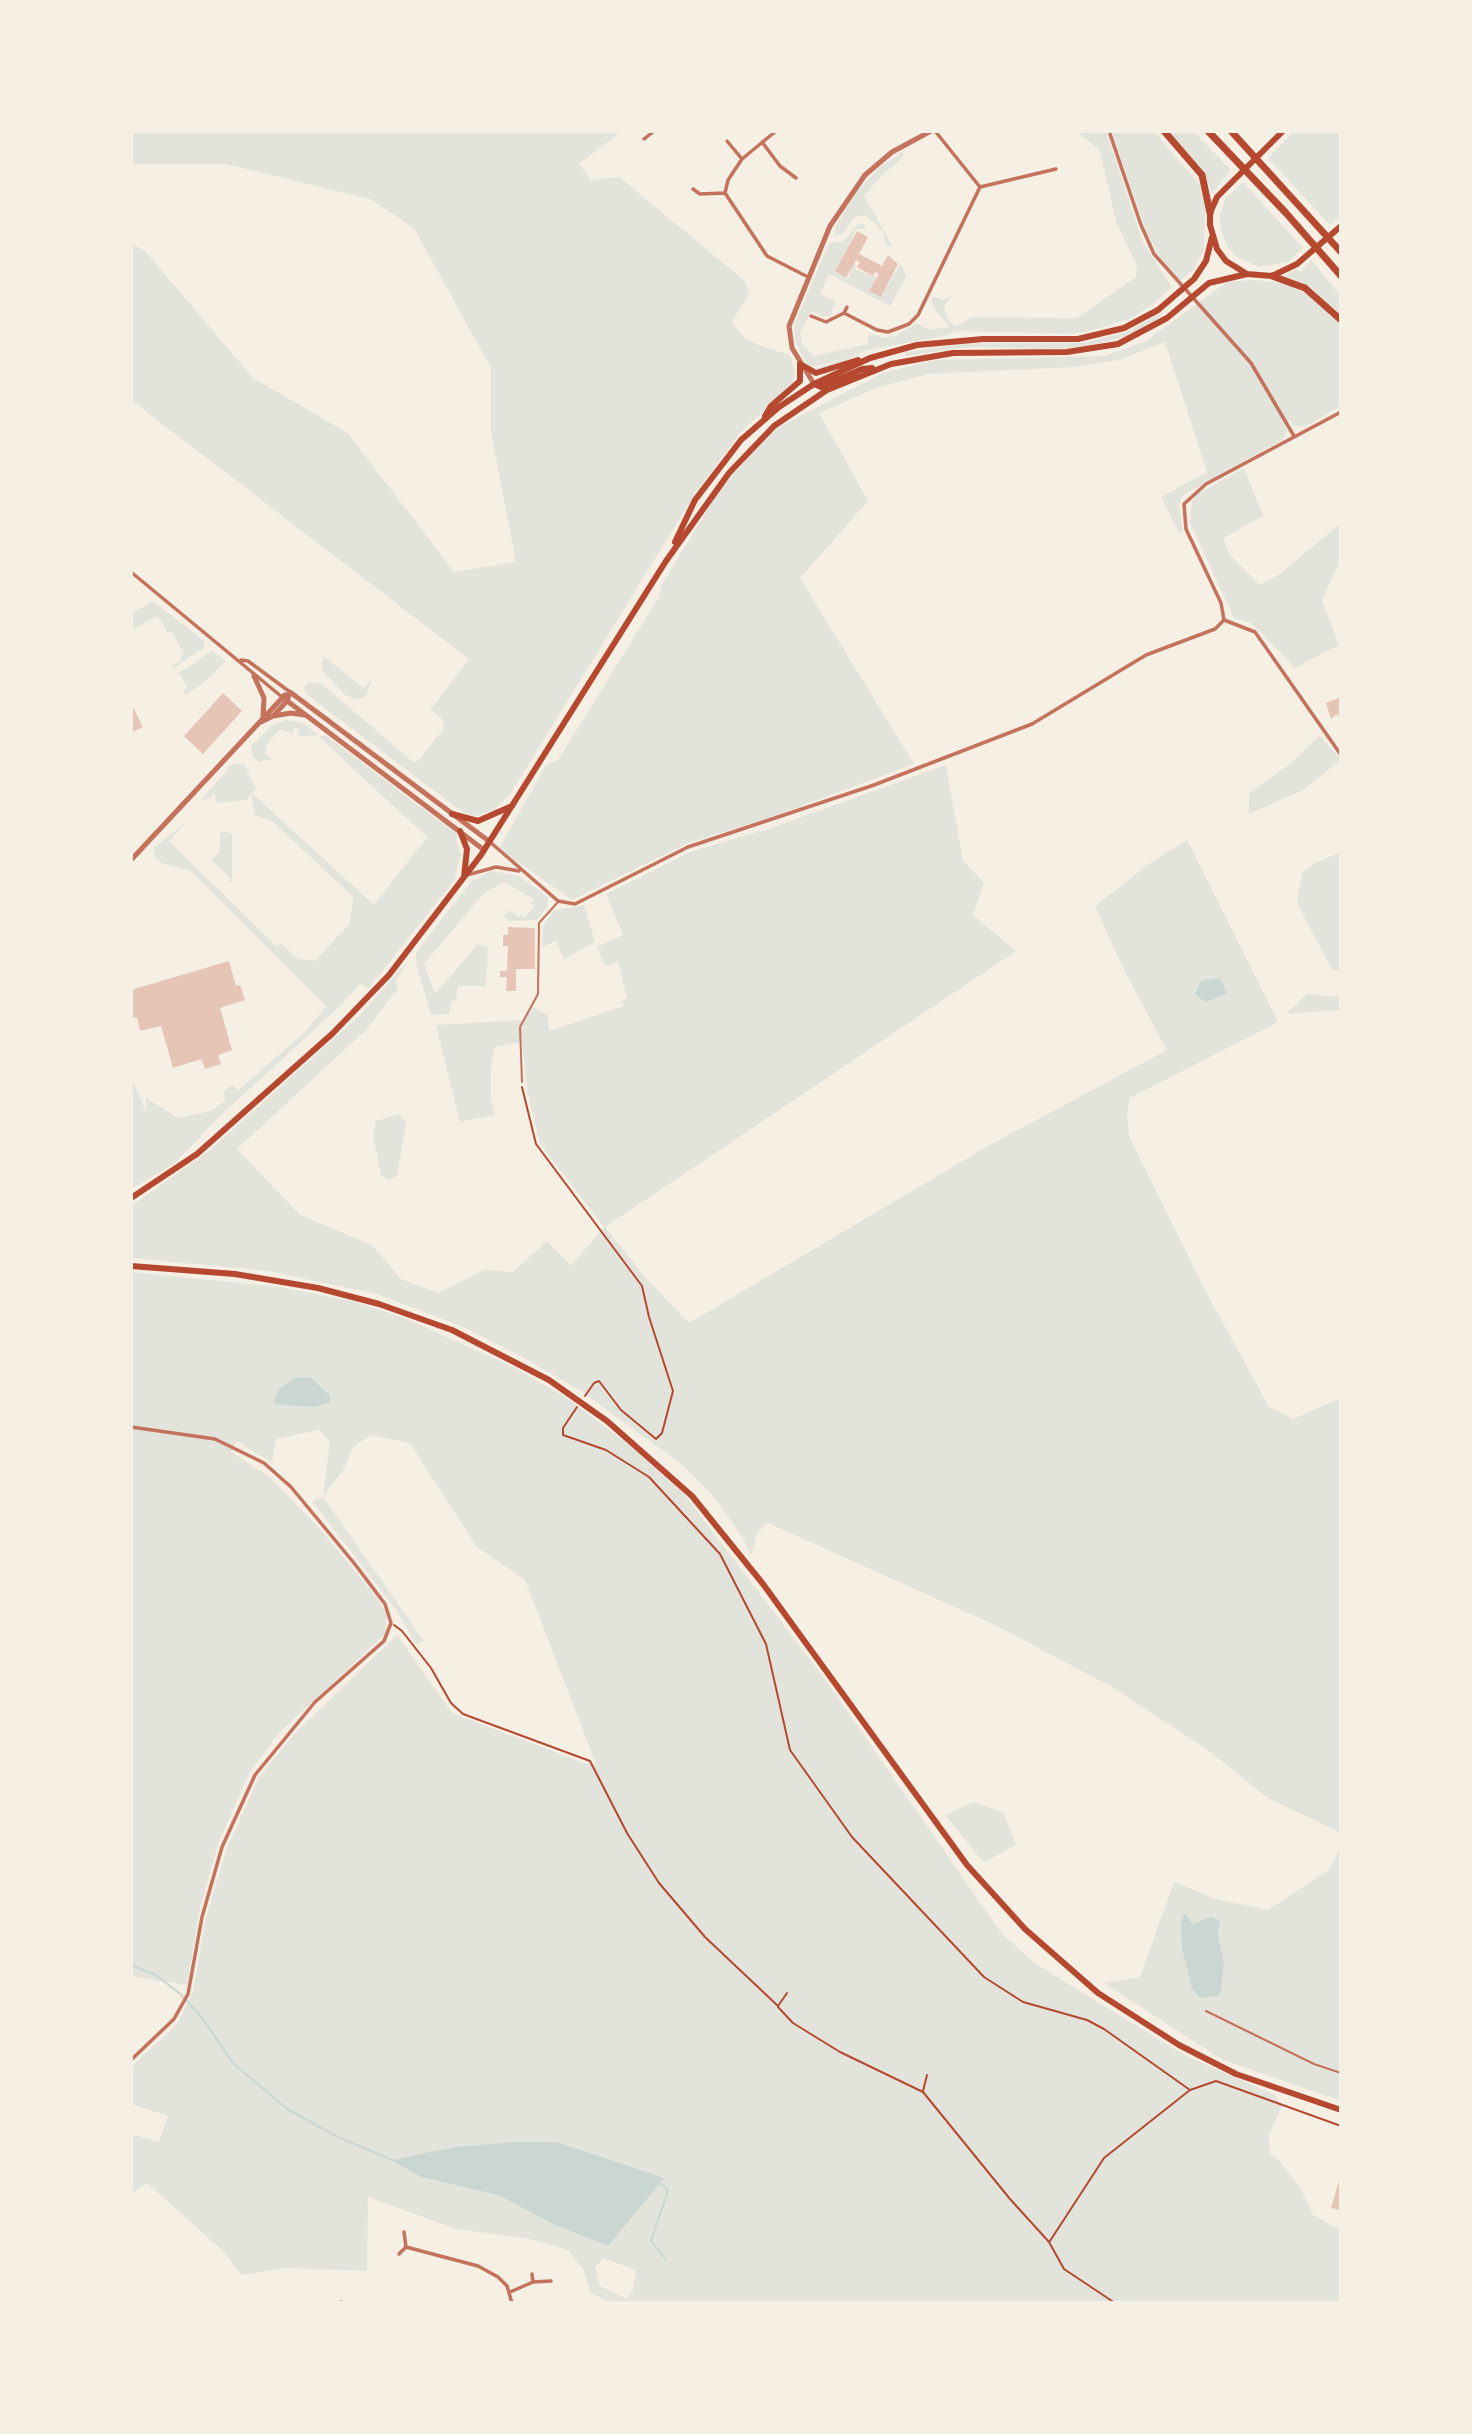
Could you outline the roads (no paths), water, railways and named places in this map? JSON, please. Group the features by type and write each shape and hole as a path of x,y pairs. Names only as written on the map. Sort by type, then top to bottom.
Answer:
{"highway":[{"path":"762,421 771,406 800,381 800,364 817,373 848,362 944,341 1092,337 1133,325 1163,306 1194,279 1206,261 1212,237 1202,175 1164,131"},
{"path":"1208,131 1341,276"},
{"path":"1231,131 1341,252"},
{"path":"1210,213 1224,188 1280,134"},
{"path":"1272,276 1297,264 1341,226"},
{"path":"1212,237 1226,261 1247,274"},
{"path":"814,384 821,387 862,369 953,353 1067,352 1102,348 1132,338 1172,315 1202,288 1216,280 1247,274 1272,276 1305,288 1341,320"},
{"path":"131,1198 197,1154 345,1022 390,975 490,842 666,561 709,480 741,440 762,421 814,384 870,358"},
{"path":"666,561 746,453 774,426 813,398 878,368"},
{"path":"813,398 814,384"},
{"path":"452,814 478,821 513,806"},
{"path":"460,831 467,849 466,877"},
{"path":"133,1265 235,1274 318,1288 379,1304 452,1330 549,1380 607,1421 692,1496 741,1555 967,1865 1025,1929 1098,1993 1179,2045 1236,2074 1341,2110"}],"street":[{"path":"644,139 653,131"},
{"path":"725,193 731,175 742,159 776,131"},
{"path":"814,384 800,364 790,342 789,326 830,226 853,190 892,152 933,131 980,187"},
{"path":"1109,131 1141,225 1154,254 1251,363 1294,436"},
{"path":"727,141 742,159"},
{"path":"762,142 780,166 796,177"},
{"path":"844,313 882,332 894,331 913,320 980,187 1056,169"},
{"path":"693,189 700,194 725,193"},
{"path":"725,193 767,256 808,277"},
{"path":"811,316 826,322 844,313 847,307"},
{"path":"1224,620 1221,603 1186,529 1184,504 1206,484 1341,411"},
{"path":"131,572 241,660 254,676 484,850"},
{"path":"1224,620 1255,632 1341,755"},
{"path":"241,660 248,661 490,842 521,872 558,901 571,905 583,902 688,847 874,785 1032,724 1146,655 1215,629 1224,620"},
{"path":"254,676 264,698 261,722"},
{"path":"273,716 290,692"},
{"path":"131,860 285,699"},
{"path":"261,722 273,716 291,713 308,716"},
{"path":"466,877 496,867 521,872"},
{"path":"131,1427 215,1439 252,1455 271,1469 306,1504 354,1563 385,1604 391,1623 384,1642 315,1702 255,1775 222,1847 202,1917 188,1994 174,2019 131,2060"},
{"path":"404,2232 406,2247"},
{"path":"398,2254 406,2247"},
{"path":"406,2247 478,2266 498,2277 510,2292 512,2303"},
{"path":"531,2274 533,2282"},
{"path":"510,2292 533,2282 551,2281"}],"lane":[{"path":"522,1082 520,1027 538,994 539,923 558,901"},
{"path":"1206,2011 1314,2064 1341,2073"}],"waterway":[{"path":"131,1965 156,1975 179,1993 200,2015 233,2063 287,2109 338,2137 392,2160"},
{"path":"659,2183 667,2189 667,2194 651,2241 666,2260"}]}
